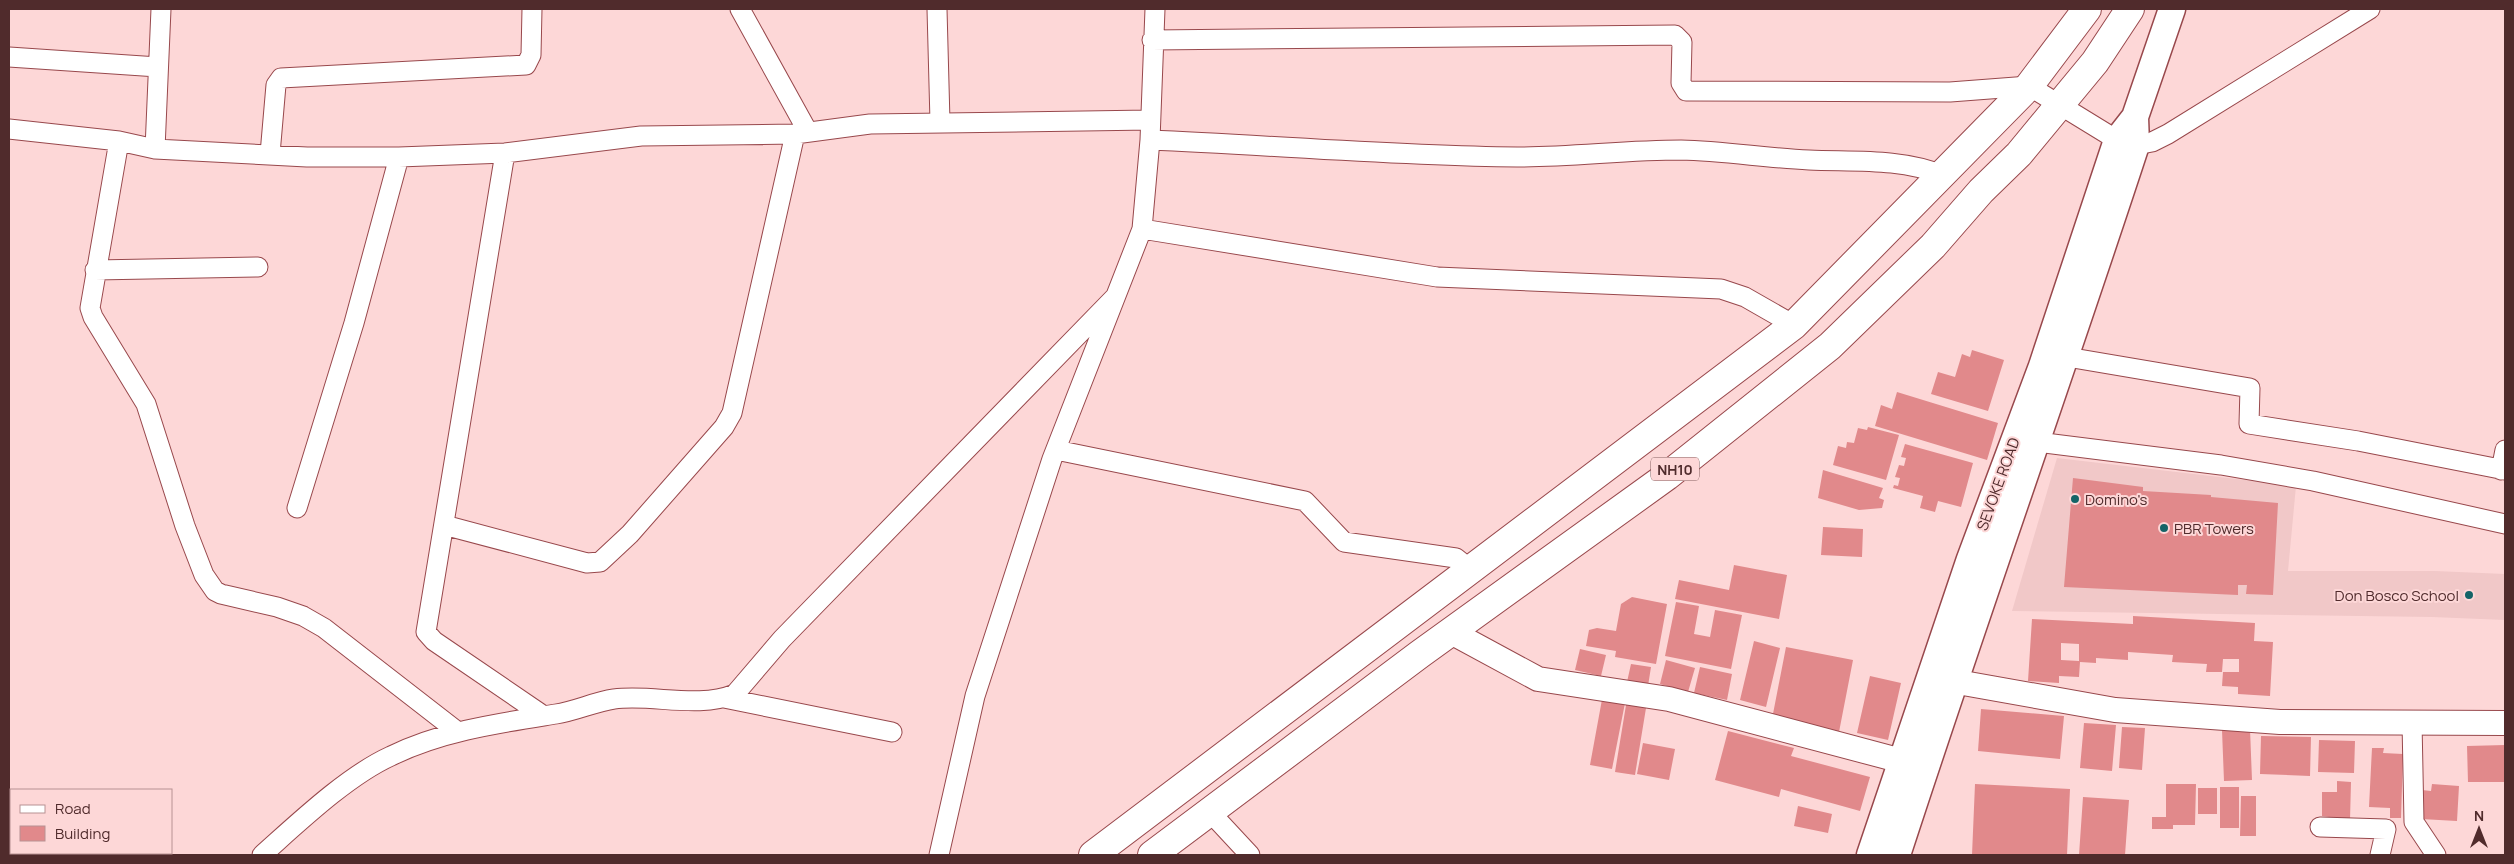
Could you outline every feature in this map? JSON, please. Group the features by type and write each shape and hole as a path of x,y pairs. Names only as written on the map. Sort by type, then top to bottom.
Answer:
{"highway":[{"path":"1093,855 1794,325 2029,86 2087,9"},
{"name":"NH10","path":"1152,855 1451,632 1667,476 1830,346 1932,246 1981,191 2019,154 2095,62 2130,9"}],"main road":[{"name":"SEVOKE ROAD","path":"1897,855 1942,679 1970,559 2126,143 2172,9"},
{"name":"SEVOKE ROAD","path":"1870,855 1902,761 1942,679 2037,442 2066,357 2126,143"}],"street":[{"path":"155,148 161,9"},
{"path":"270,154 276,85 281,78 526,66 531,55 532,9"},
{"path":"444,525 587,563 600,562 630,534 724,426 732,413 802,133 740,9"},
{"path":"938,9 940,122"},
{"path":"939,855 975,696 1056,450 1142,229 1150,140 1152,40 1155,9"},
{"path":"1152,40 1675,35 1682,42 1682,87 1691,92 1950,92 2029,86 2126,143 2152,142 2168,134 2370,9"},
{"path":"9,57 158,67"},
{"path":"9,129 155,148 307,156 399,157 505,152 641,136 802,133 870,124 1150,120"},
{"path":"1150,140 1322,150 1518,156 1639,151 1729,152 1805,160 1904,164 1925,168 1942,175"},
{"path":"119,142 90,298 93,317 146,404 185,526 210,586 221,594 277,607 304,616 324,628 458,732"},
{"path":"505,152 427,634 544,716"},
{"path":"297,508 354,323 399,157"},
{"path":"1142,229 1437,277 1721,289 1745,297 1794,325"},
{"path":"95,270 258,267"},
{"path":"262,855 345,785 390,756 458,732 544,716 614,699 704,700 724,698 735,694 782,639 1115,297"},
{"path":"2066,357 2250,388 2249,424 2358,441 2503,470 2505,450"},
{"path":"2037,442 2221,465 2312,481 2505,524"},
{"path":"1056,450 1305,501 1344,542 1456,558 1471,570"},
{"path":"1451,632 1538,679 1669,699 1902,761"},
{"path":"1942,679 2116,710 2280,722 2505,723"},
{"path":"724,698 892,732"},
{"path":"2412,722 2413,814 2418,829 2431,844 2436,855"},
{"path":"1210,812 1250,855"},
{"path":"2320,827 2418,829"},
{"path":"2380,855 2386,829"}],"shaded area":[{"name":"PBR Towers","path":"2057,458 2296,486 2288,571 2435,571 2505,574 2505,620 2432,617 2012,611"}],"building":[{"path":"1972,350 2004,360 1988,411 1931,394 1938,372 1955,377 1962,354 1970,357"},
{"path":"1897,392 1998,423 1987,460 1875,426 1881,405 1892,409"},
{"path":"1868,427 1899,435 1886,480 1833,465 1838,446 1846,448 1847,442 1854,443 1858,428 1867,430"},
{"path":"1905,444 1973,463 1961,507 1938,501 1935,512 1920,508 1923,496 1893,488 1894,485 1898,486 1900,478 1895,477 1899,465 1904,466 1906,458 1901,457"},
{"path":"1823,470 1883,488 1879,498 1884,500 1882,508 1859,510 1818,498"},
{"path":"2073,478 2143,487 2143,491 2211,495 2211,497 2278,503 2273,595 2246,594 2247,585 2238,585 2238,595 2064,587"},
{"path":"1823,527 1863,529 1862,557 1821,555"},
{"path":"1734,565 1787,575 1779,619 1675,599 1679,580 1729,590"},
{"path":"1632,597 1667,604 1656,664 1615,657 1616,651 1586,646 1589,630 1597,628 1616,631 1621,604"},
{"path":"1676,602 1699,606 1694,634 1710,637 1715,610 1742,615 1731,669 1665,656"},
{"path":"2133,616 2255,623 2254,641 2273,642 2270,696 2238,694 2238,687 2222,686 2223,672 2239,672 2239,659 2223,659 2222,672 2206,672 2207,664 2172,662 2173,655 2128,652 2128,660 2096,658 2096,663 2080,662 2079,677 2059,676 2059,683 2028,681 2032,619 2133,624","holes":["2061,643 2079,644 2079,661 2061,660"]},
{"path":"1754,641 1780,648 1766,707 1740,700"},
{"path":"1786,647 1853,660 1839,732 1772,719"},
{"path":"1580,649 1606,655 1601,676 1575,670"},
{"path":"1666,660 1695,668 1688,692 1660,684"},
{"path":"1631,664 1651,667 1648,686 1627,682"},
{"path":"1700,667 1732,674 1727,700 1694,693"},
{"path":"1870,676 1901,683 1888,740 1857,733"},
{"path":"1603,694 1626,698 1612,769 1590,765"},
{"path":"1627,699 1647,702 1635,775 1615,772"},
{"path":"1981,709 2064,716 2060,759 1978,751"},
{"path":"2084,723 2116,725 2112,771 2080,768"},
{"path":"2122,727 2145,728 2142,770 2119,768"},
{"path":"2250,729 2252,780 2224,781 2222,730"},
{"path":"1728,731 1794,748 1791,756 1870,777 1860,811 1781,789 1779,797 1715,780"},
{"path":"2261,736 2311,737 2310,776 2260,774"},
{"path":"2319,740 2355,741 2354,773 2318,772"},
{"path":"1643,743 1675,749 1669,780 1637,774"},
{"path":"2505,745 2505,782 2468,782 2467,746"},
{"path":"2372,748 2384,748 2383,753 2403,754 2401,818 2390,818 2390,808 2369,807"},
{"path":"2337,781 2351,782 2350,820 2322,816 2322,792 2337,792"},
{"path":"1975,784 2070,789 2067,855 1972,855"},
{"path":"2166,784 2196,784 2195,825 2173,825 2173,829 2152,829 2152,817 2166,817"},
{"path":"2432,784 2459,786 2457,821 2421,819 2422,790 2431,791"},
{"path":"2220,787 2239,787 2239,828 2220,828"},
{"path":"2198,788 2217,788 2217,814 2198,814"},
{"path":"2241,796 2256,796 2256,836 2240,836"},
{"path":"2083,797 2129,800 2125,855 2079,855"},
{"path":"1798,806 1832,814 1828,833 1794,826"}],"place":[{"name":"Domino's","path":"2075,499"},
{"name":"PBR Towers","path":"2164,528"},
{"name":"Don Bosco School","path":"2469,595"}]}
